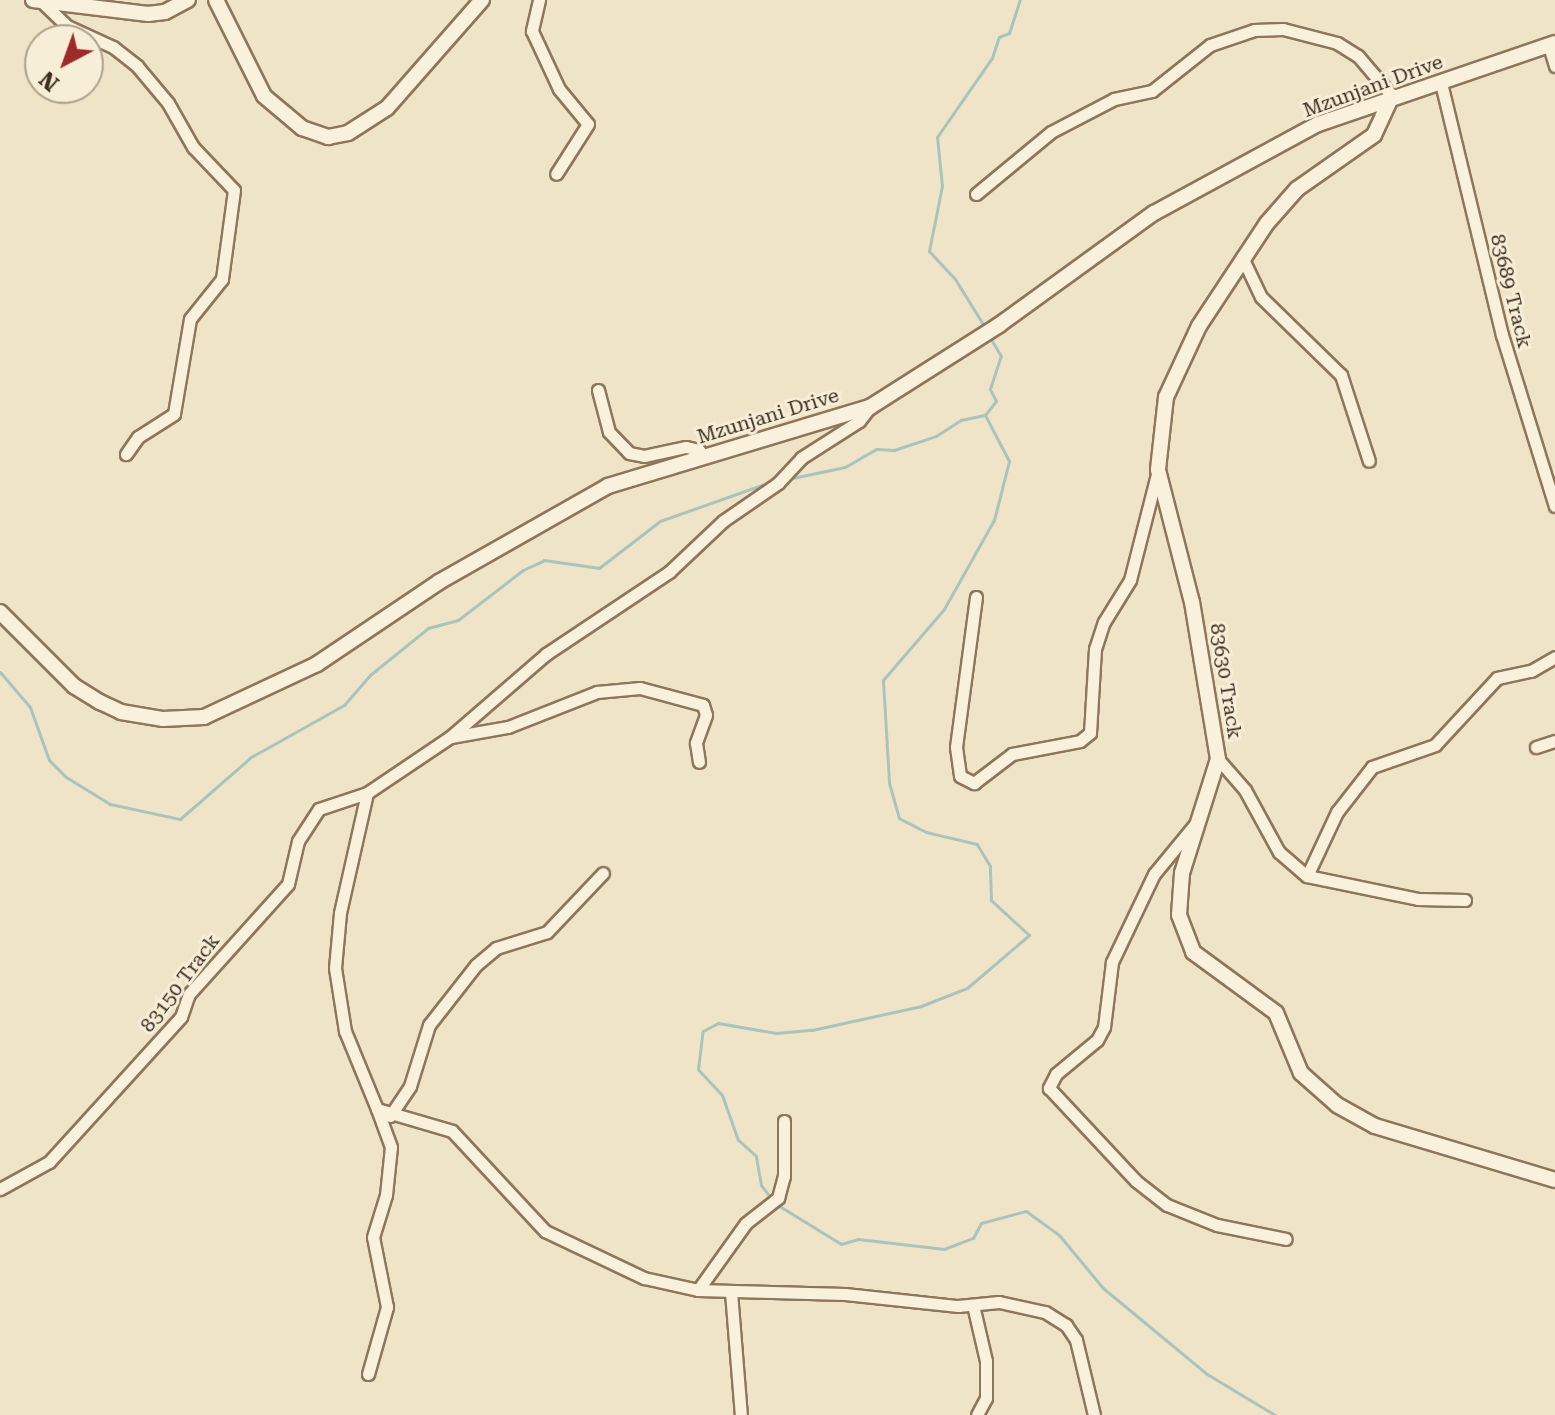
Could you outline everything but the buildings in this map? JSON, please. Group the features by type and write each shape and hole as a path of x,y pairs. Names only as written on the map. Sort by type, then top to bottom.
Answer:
{"street":[{"path":"38,1 148,14 165,12 188,0"},
{"path":"216,0 264,96 302,128 328,137 348,133 387,108 482,0"},
{"path":"539,0 532,31 559,89 588,124 556,174"},
{"path":"38,1 67,26 113,47 137,66 168,103 193,147 234,190 222,279 190,319 174,414 138,437 126,454"},
{"path":"976,194 1051,132 1114,99 1152,91 1210,45 1254,30 1283,29 1337,43 1374,71 1392,96"},
{"path":"1552,44 1555,66"},
{"name":"Mzunjani Drive","path":"0,612 65,678 100,702 121,712 163,719 204,717 317,664 439,582 608,486 870,407 999,325 1154,213 1318,124 1392,96 1441,83 1552,44"},
{"name":"83689 Track","path":"1441,83 1502,335 1555,506"},
{"name":"83630 Track","path":"1392,96 1374,135 1297,189 1242,257 1173,379 1158,470 1192,602 1218,759 1197,822 1178,899 1184,936 1207,963 1276,1013 1301,1073 1315,1089 1375,1126 1555,1180"},
{"path":"1242,257 1261,297 1341,375 1369,461"},
{"path":"598,390 609,432 629,453 644,456 686,447 699,450 703,457"},
{"name":"83150 Track","path":"0,1189 49,1162 181,1017 189,994 288,884 308,820 334,800 367,793 450,737 546,654 669,572 723,521 859,421 870,407"},
{"path":"976,597 956,747 960,776 974,783 1019,751 1080,741 1090,733 1095,649 1104,622 1130,580 1158,470"},
{"path":"1307,876 1337,812 1372,767 1435,745 1497,678 1531,671 1555,657"},
{"path":"450,737 508,727 597,692 640,688 703,705 706,715 696,743 699,762"},
{"path":"1536,747 1555,741"},
{"path":"1218,759 1245,790 1279,852 1307,876 1418,899 1465,900"},
{"path":"367,793 338,924 335,968 345,1031 391,1147 386,1195 373,1237 387,1307 368,1374"},
{"path":"1197,822 1154,874 1112,962 1104,1027 1097,1040 1056,1074 1049,1088 1136,1181 1167,1205 1217,1225 1286,1239"},
{"path":"390,1116 410,1086 429,1025 476,965 496,948 547,932 603,873"},
{"path":"377,1109 390,1116 452,1131 532,1219 561,1240 614,1267 698,1290 834,1293 1026,1307 1066,1325 1079,1349 1094,1415"},
{"path":"698,1290 746,1223 774,1202 784,1176 784,1121"},
{"path":"731,1292 741,1415"},
{"path":"973,1305 986,1361 986,1398 977,1415"}],"waterway":[{"path":"986,329 955,279 929,251 942,186 937,137 992,58 999,37 1009,33 1020,0"},
{"path":"788,479 845,467 876,449 894,450 936,436 961,420 985,415 996,401 990,389 1001,356 989,336"},
{"path":"771,1198 761,1185 756,1156 738,1140 722,1095 698,1069 703,1031 718,1023 776,1033 812,1030 921,1006 967,988 1029,935 991,900 990,866 977,844 926,832 899,818 889,782 883,680 944,609 994,520 1009,461 985,415"},
{"path":"0,672 30,707 49,760 66,777 110,804 180,819 251,757 344,705 370,675 428,628 458,620 523,570 544,560 599,568 660,521 773,481"},
{"path":"776,1204 841,1244 858,1239 944,1249 973,1238 981,1223 1026,1211 1059,1235 1103,1288 1207,1374 1275,1415"}]}
